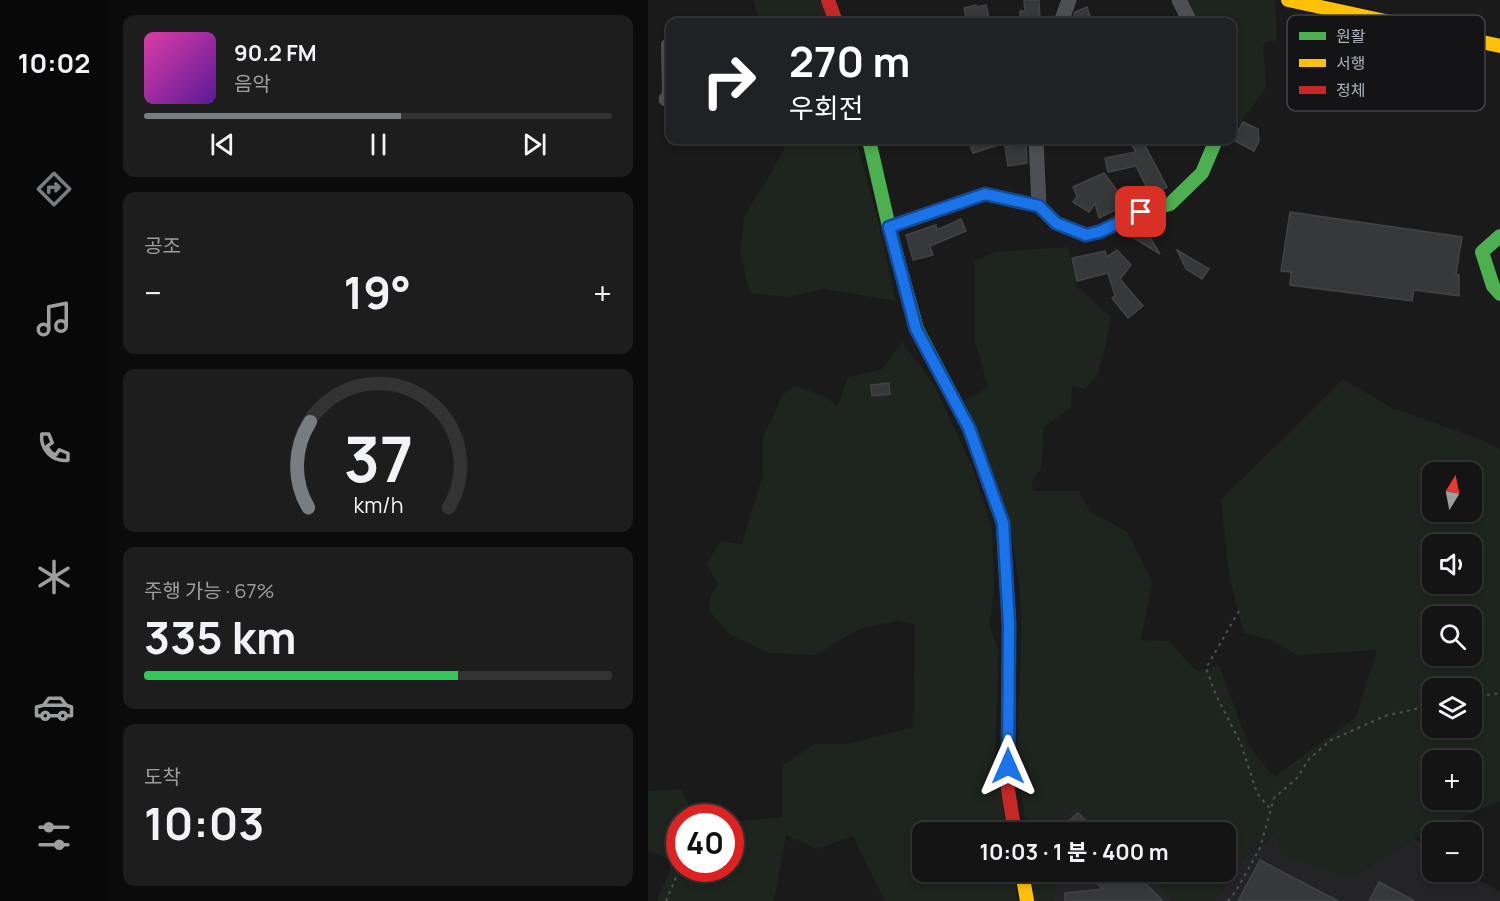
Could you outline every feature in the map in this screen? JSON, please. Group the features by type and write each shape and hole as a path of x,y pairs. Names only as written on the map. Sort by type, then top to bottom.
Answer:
{"street":[{"path":"828,0 835,18"},
{"path":"1062,18 1069,0"},
{"path":"1179,0 1188,18"},
{"path":"1288,0 1357,15"},
{"path":"1485,43 1500,46"},
{"path":"870,144 916,329 969,428 1003,523 1009,624 1008,789 1013,822"},
{"path":"1036,144 1039,206"},
{"path":"889,227 985,194 1039,206 1056,223 1086,235 1099,232 1141,212 1170,204 1202,173 1214,144"},
{"path":"1500,236 1482,252 1493,286 1500,294"},
{"path":"1024,882 1027,901"}],"lane":[{"path":"665,44 666,62"}],"path":[{"path":"1239,611 1206,668 1216,695 1241,744 1257,793 1270,809"},
{"path":"1482,696 1500,693"},
{"path":"1228,901 1260,848 1274,798 1297,778 1309,759 1331,740 1385,716 1422,707"},
{"path":"666,901 674,882"}],"shaded area":[{"path":"753,0 820,0 827,18 759,18"},
{"path":"1174,0 1275,0 1277,40 1263,43 1266,88 1236,129 1236,18 1180,18"},
{"path":"785,144 857,144 896,301 824,289 788,297 750,293 740,251 744,217 783,153"},
{"path":"1068,247 1077,287 1111,316 1097,377 1084,389 1072,386 1071,407 1044,427 1041,469 1032,481 1033,491 1078,491 1090,511 1127,532 1152,582 1141,640 1168,641 1197,671 1219,665 1249,746 1274,777 1356,717 1377,650 1297,655 1271,640 1244,633 1229,575 1221,500 1343,379 1392,408 1475,437 1498,448 1500,452 1500,801 1482,809 1482,750 1422,750 1422,810 1480,810 1453,822 1422,822 1422,836 1350,878 1284,857 1274,835 1246,856 1236,870 1236,822 1094,822 1076,805 1058,822 1026,822 1016,770 1022,628 1019,583 1009,518 964,401 988,387 975,341 975,261 995,252"},
{"path":"902,342 933,383 971,464 992,528 994,587 990,627 999,651 995,754 1005,822 912,822 912,882 1015,882 1018,901 885,901 853,836 817,849 786,835 774,901 657,901 666,879 666,882 744,882 744,821 782,817 782,766 814,744 848,744 913,727 915,624 897,621 861,628 815,655 769,653 731,635 709,611 710,597 718,584 706,564 721,541 742,544 763,474 763,437 783,394 796,386 823,396 838,406 848,377 882,369"},
{"path":"682,789 688,804 666,804 666,859 648,850 648,791"},
{"path":"1076,805 1094,822 1058,822"},
{"path":"1274,835 1350,878 1415,839 1422,844 1422,882 1482,881 1500,892 1500,901 1213,901 1227,882 1236,882 1236,870 1246,856"},
{"path":"1032,882 1056,882 1053,901 1035,901"},
{"path":"1056,882 1155,882 1175,901 1053,901"},
{"path":"1155,882 1227,882 1213,901 1175,901"}],"building":[{"path":"1024,0 1039,0 1040,18 1020,18 1020,11 1025,11"},
{"path":"986,5 989,18 966,18 964,8"},
{"path":"1087,7 1091,18 1073,18 1075,12"},
{"path":"1243,122 1258,129 1259,141 1254,151 1236,142 1236,135"},
{"path":"970,144 1002,144 973,153"},
{"path":"1026,144 1027,163 1008,166 1005,147"},
{"path":"1131,144 1144,144 1167,187 1151,196 1136,166 1108,172 1105,158 1136,152"},
{"path":"1104,173 1124,200 1127,198 1130,203 1099,218 1095,203 1089,212 1073,202 1077,196 1073,187"},
{"path":"1290,212 1462,237 1456,274 1459,275 1459,296 1414,290 1412,301 1290,285 1291,272 1281,271"},
{"path":"961,219 966,231 930,246 933,255 913,260 906,235 936,225 937,230"},
{"path":"1139,227 1147,232 1160,254 1129,235"},
{"path":"1117,250 1131,265 1120,279 1143,306 1128,318 1112,298 1115,296 1108,273 1077,281 1072,258 1105,251 1107,257"},
{"path":"1177,250 1209,269 1202,279 1186,269"},
{"path":"889,383 890,394 872,396 871,385"},
{"path":"1078,813 1087,822 1068,822"},
{"path":"1260,860 1338,901 1238,901"},
{"path":"1096,882 1144,882 1163,901 1065,901 1065,893 1103,889"},
{"path":"1379,882 1415,901 1369,901"}],"traffic: fast":[{"path":"870,144 889,227 917,329 969,428 1003,523 1009,624 1009,668"},
{"path":"889,227 985,194 1039,206 1056,223 1086,235 1099,232 1141,212 1170,204 1202,173 1214,144"},
{"path":"1500,236 1482,252 1493,286 1500,294"}],"traffic: slow":[{"path":"1288,0 1357,15"},
{"path":"1485,43 1500,46"},
{"path":"1024,882 1027,901"}],"traffic: jam":[{"path":"828,0 835,18"},
{"path":"1009,668 1008,790 1013,822"}],"route":[{"path":"1008,766 1009,624 1003,523 969,428 916,329 889,227 985,194 1039,206 1056,223 1086,235 1099,232 1141,212"}]}
